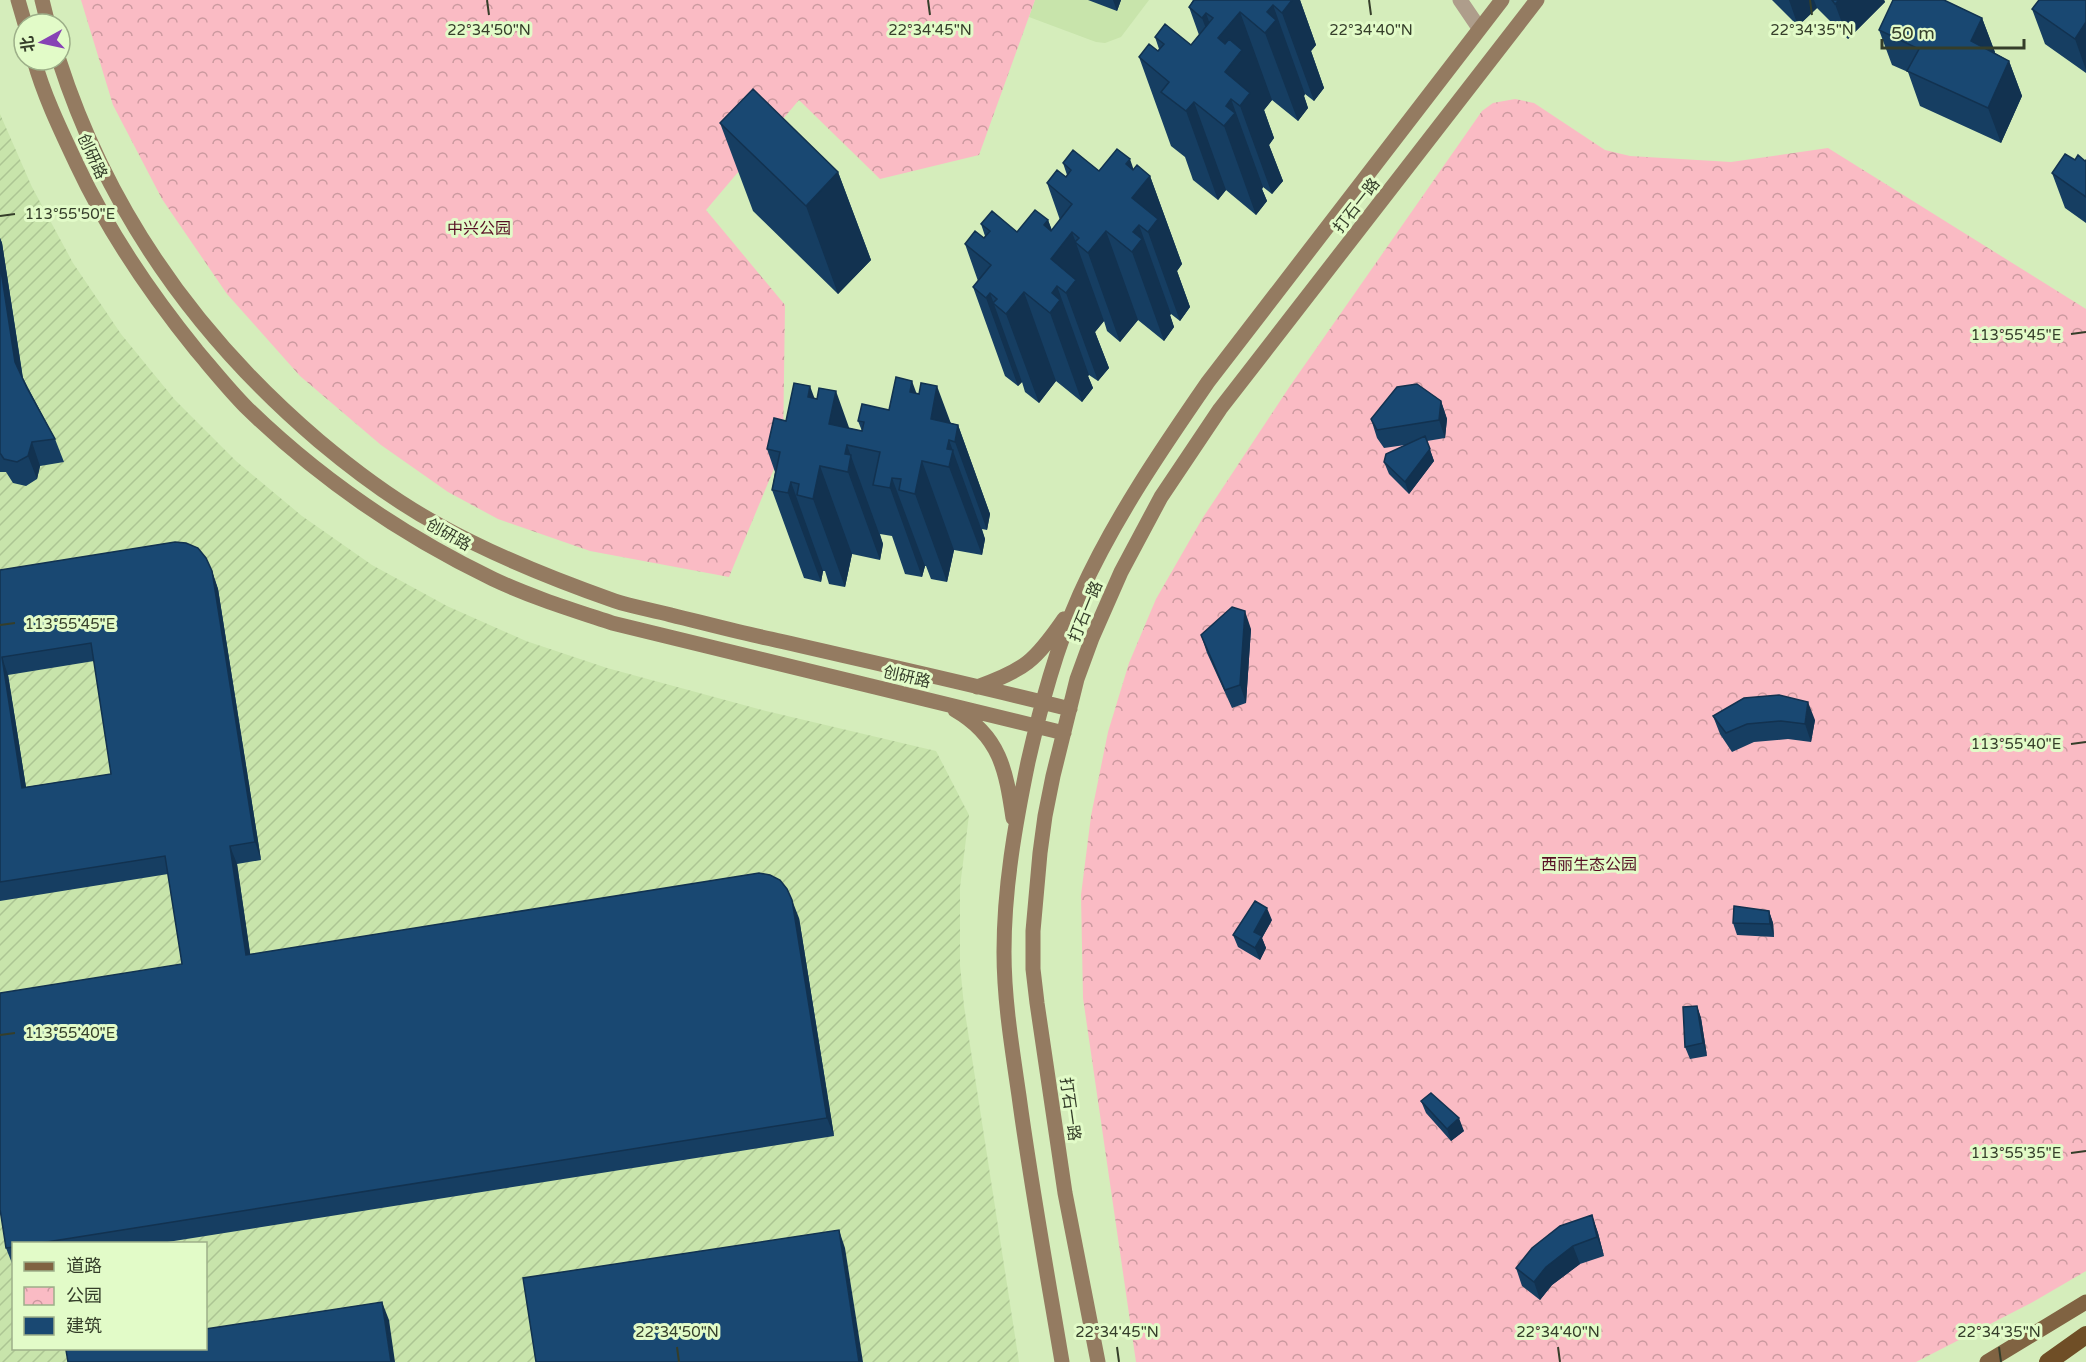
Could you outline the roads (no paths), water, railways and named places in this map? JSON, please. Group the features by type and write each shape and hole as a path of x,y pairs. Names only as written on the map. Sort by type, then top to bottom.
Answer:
{"highway":[{"path":"2048,1362 2086,1335"}],"main road":[{"name":"打石一路","path":"1062,1362 1030,1173 1006,991 1005,915 1008,876 1036,727 1052,670 1080,594 1141,482 1208,382 1502,0"},
{"name":"打石一路","path":"1098,1362 1065,1193 1033,969 1035,901 1044,825 1077,679 1121,572 1161,497 1220,409 1537,0"},
{"name":"创研路","path":"39,72 62,134 96,205 131,264 166,312 215,373 248,409 351,494 442,552 495,580 612,623 1064,733"},
{"name":"创研路","path":"63,72 86,131 126,215 191,310 237,364 288,414 384,492 438,525 495,554 619,602 1070,709"},
{"path":"977,687 1017,671 1032,659 1047,644 1080,594"},
{"path":"942,702 970,719 991,741 1002,761 1007,778 1015,830"},
{"path":"1987,1362 2086,1302"}],"street":[{"path":"1460,0 1479,28"}],"park label":[{"name":"中兴公园","path":"479,228"},
{"name":"西丽生态公园","path":"1589,864"}]}
